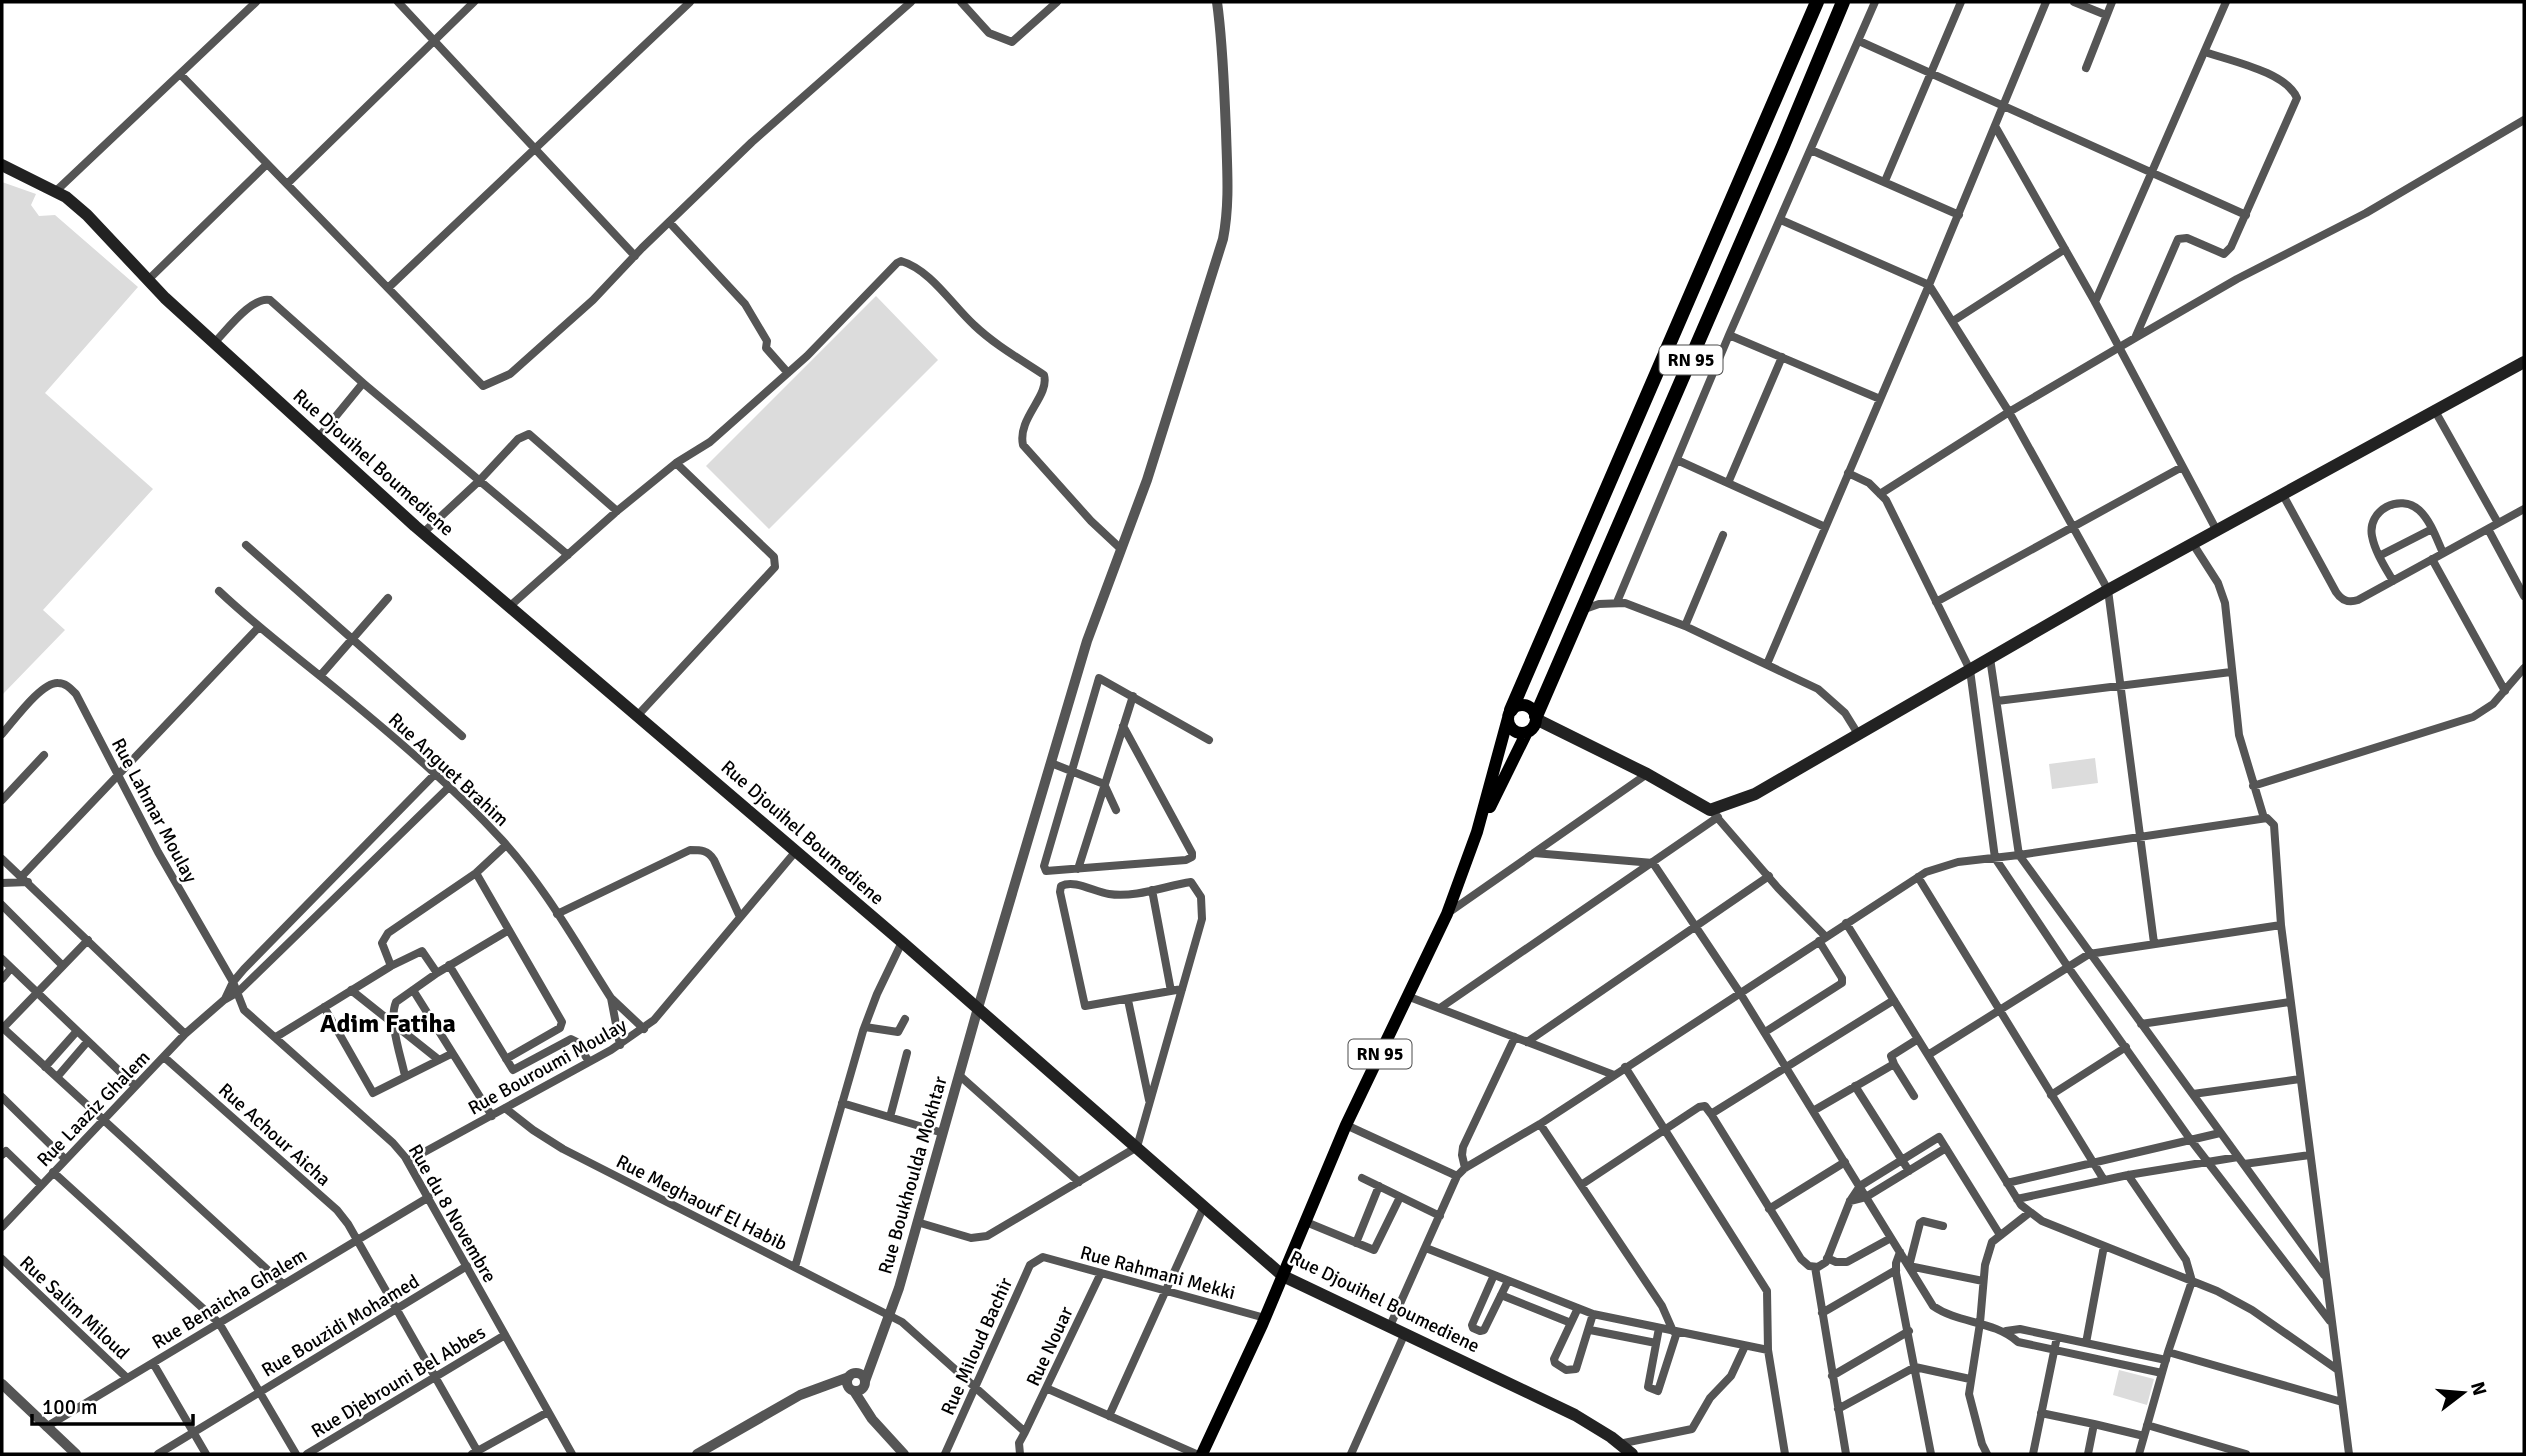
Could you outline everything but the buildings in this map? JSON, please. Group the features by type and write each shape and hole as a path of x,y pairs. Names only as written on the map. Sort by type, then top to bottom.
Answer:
{"highway":[{"name":"RN 95","path":"1510,714 1817,2"},
{"name":"RN 95","path":"1533,724 1843,2"}],"main road":[{"name":"Rue Djouihel Boumediene","path":"2,165 56,191 88,215 148,280 214,343 423,533 902,942 1283,1276 1575,1415 1632,1454"},
{"path":"1533,724 1528,706 1519,705 1510,714 1514,730 1533,724 1572,736 1647,774 1714,814 1755,794 2108,590 2524,362"},
{"name":"RN 95","path":"1283,1276 1346,1125 1447,914 1477,832 1510,714"},
{"name":"RN 95","path":"1477,832 1533,724"},
{"path":"1202,1454 1283,1276"}],"street":[{"path":"56,191 256,2"},
{"path":"398,2 635,256"},
{"path":"287,184 474,2"},
{"path":"388,288 690,2"},
{"path":"180,74 483,386 510,374 593,300 752,142 911,2"},
{"path":"961,2 989,33 1012,42 1057,2"},
{"name":"Rue Boukhoulda Mokhtar","path":"865,1382 889,1315 1087,641 1174,397 1223,239 1227,217 1223,60 1217,2"},
{"path":"1617,602 1729,335 1875,2"},
{"path":"1885,181 1961,2"},
{"path":"1767,663 1959,215 2046,2"},
{"path":"2074,2 2106,15"},
{"path":"2086,68 2112,2"},
{"path":"2095,302 2226,2"},
{"path":"1859,41 2246,215"},
{"path":"2135,338 2178,239 2187,238 2222,254 2227,253 2297,98 2288,84 2272,75 2205,52"},
{"path":"1881,494 2009,412 2119,347 2237,279 2366,213 2524,120"},
{"path":"1995,127 2095,302 2217,531"},
{"path":"1811,150 1959,215"},
{"path":"148,280 267,164"},
{"path":"1781,220 1929,285 2009,412 2108,590 2154,943"},
{"path":"669,222 745,304 767,341 766,348 788,373"},
{"path":"1953,321 2065,249"},
{"path":"510,606 617,511 676,463 710,442 807,356 897,263 906,262 925,276 973,325 1000,348 1044,375 1045,386 1025,422 1021,438 1023,445 1091,522 1121,549"},
{"path":"214,343 253,304 263,298 270,299 363,383 568,555"},
{"path":"1729,335 1880,399"},
{"path":"1728,483 1782,357"},
{"path":"318,438 363,383"},
{"path":"2435,411 2498,523"},
{"path":"423,533 479,481 518,439 529,434 617,511"},
{"path":"1677,460 1825,527"},
{"path":"638,715 775,567 774,557 676,463"},
{"path":"1937,602 2182,467"},
{"path":"1848,473 1863,479 1881,494 1890,507 1970,670 1994,858 2190,1139 2332,1323"},
{"path":"2283,495 2336,592 2342,599 2354,601 2524,509"},
{"path":"2393,581 2373,543 2372,527 2385,507 2400,503 2414,506 2432,529 2443,553"},
{"path":"2379,556 2432,529"},
{"path":"2488,529 2524,596"},
{"path":"1685,626 1723,535"},
{"path":"2193,544 2223,595 2238,735 2264,818"},
{"path":"246,545 461,736"},
{"path":"2432,559 2504,691"},
{"name":"Rue Anguet Brahim","path":"219,591 258,628 320,676 449,787 506,845 539,886 611,998"},
{"path":"320,676 388,598"},
{"path":"1582,610 1617,602 1634,605 1685,626 1767,663 1828,696 1845,713 1858,734"},
{"path":"2,883 25,879 117,774 258,628"},
{"path":"1990,658 2019,855 2326,1278"},
{"path":"2253,786 2473,716 2493,704 2524,668"},
{"path":"1997,701 2231,672"},
{"path":"1123,726 1192,857 1186,860 1049,872 1044,867 1097,680 1100,678 1209,740"},
{"name":"Rue Lahmar Moulay","path":"2,734 46,686 57,682 66,685 76,694 158,852 238,992"},
{"path":"1078,869 1133,696"},
{"path":"2,800 44,755"},
{"path":"1051,763 1104,784 1116,810"},
{"path":"1447,914 1647,774"},
{"path":"224,1000 233,982 435,775"},
{"path":"224,1000 238,992 449,787"},
{"path":"1440,1008 1653,863 1714,814 1822,939 1843,982 1765,1032"},
{"path":"1391,1326 1457,1175 1465,1168 1540,1124 1918,877 1953,862 2019,855 2264,818 2272,820 2274,825 2290,1002 2349,1454"},
{"path":"391,966 382,943 388,933 476,873 506,845"},
{"path":"557,914 690,850 701,849 714,860 740,917"},
{"name":"Rue Bouroumi Moulay","path":"408,1161 644,1030 796,851"},
{"path":"1534,853 1653,863"},
{"path":"2,859 185,1034"},
{"path":"1653,863 1741,993 1933,1306 1945,1313 2006,1332 2018,1342 2162,1373"},
{"path":"476,873 562,1024 560,1028 506,1059"},
{"path":"1527,1042 1769,876"},
{"path":"1918,877 2104,1180"},
{"path":"916,1222 967,1238 979,1238 1137,1147 1202,919 1201,897 1191,882 1120,895 1099,893 1068,883 1061,886 1083,1004 1088,1007 1182,989"},
{"path":"1152,890 1171,991"},
{"path":"2,905 63,966"},
{"path":"1846,923 2017,1199 2029,1213 2042,1222 2217,1291 2252,1310 2338,1370"},
{"path":"1928,1055 2089,954 2281,925"},
{"path":"405,1076 393,1021 396,1002 438,972 509,930"},
{"path":"88,940 2,1028 58,1076 283,1284"},
{"path":"795,1267 865,1027 877,994 902,942"},
{"path":"276,1037 391,966 422,951 438,972"},
{"path":"2,959 135,1086"},
{"path":"449,965 516,1071 572,1039 589,1062"},
{"path":"2,979 11,968"},
{"path":"351,990 439,1060"},
{"path":"413,990 492,1116"},
{"name":"Rue du 8 Novembre","path":"238,992 244,1010 254,1021 276,1037 393,1143 408,1161 572,1454"},
{"path":"1407,996 1614,1075"},
{"path":"611,998 644,1030"},
{"path":"611,998 620,1045"},
{"name":"Rue Laaziz Ghalem","path":"2,1227 185,1034 224,1000"},
{"path":"1128,1000 1149,1102"},
{"path":"1711,1114 1894,1000"},
{"path":"2141,1024 2290,1002"},
{"path":"324,1007 371,1092 376,1093 451,1054"},
{"path":"865,1027 898,1031 905,1018"},
{"path":"45,1067 77,1031"},
{"path":"1465,1168 1463,1147 1515,1037"},
{"path":"1914,1096 1891,1056 1918,1039"},
{"path":"58,1076 88,1041"},
{"path":"2051,1095 2126,1047"},
{"path":"890,1117 907,1053"},
{"name":"Rue Achour Aicha","path":"164,1057 337,1210 358,1239 477,1453"},
{"path":"1814,1111 1894,1064"},
{"path":"1625,1067 1764,1283 1768,1297 1768,1350 1785,1454"},
{"path":"959,1075 1079,1182"},
{"path":"2193,1094 2300,1079"},
{"path":"1855,1086 1909,1171"},
{"path":"2,1097 65,1159"},
{"path":"842,1103 943,1133"},
{"path":"1581,1185 1702,1106 1707,1107 1801,1259 1809,1266 1824,1264 1850,1201 1860,1186 1939,1137 2000,1234"},
{"name":"Rue Meghaouf El Habib","path":"505,1108 564,1149 907,1326 1025,1432"},
{"path":"1540,1124 1662,1307 1674,1332 1658,1391 1648,1388 1659,1328"},
{"path":"1346,1125 1457,1175"},
{"path":"2007,1183 2220,1133"},
{"path":"1850,1201 1866,1197 1946,1148"},
{"path":"3,1151 41,1185"},
{"path":"2244,1164 2310,1155"},
{"path":"2017,1199 2128,1175 2238,1157"},
{"path":"1769,1209 1844,1161"},
{"path":"53,1172 219,1323 296,1454"},
{"path":"2128,1175 2186,1260 2192,1281 2139,1454"},
{"path":"1362,1178 1440,1216"},
{"path":"1356,1243 1379,1186"},
{"name":"Rue Benaicha Ghalem","path":"46,1427 429,1197"},
{"path":"1306,1222 1372,1250 1376,1249 1400,1197"},
{"path":"1109,1416 1203,1206"},
{"path":"1987,1454 1970,1400 1970,1379 1980,1323 1987,1254 2000,1234 2029,1213"},
{"path":"1909,1266 1920,1223 1923,1221 1943,1226"},
{"path":"1827,1258 1836,1262 1847,1262 1891,1238"},
{"path":"2086,1343 2104,1246"},
{"path":"1426,1248 1593,1314 1768,1350"},
{"path":"1900,1252 1896,1270 1931,1454"},
{"name":"Rue Rahmani Mekki","path":"1043,1258 1265,1318"},
{"name":"Rue Miloud Bachir","path":"945,1454 1030,1265 1043,1258"},
{"name":"Rue Salim Miloud","path":"2,1259 127,1378"},
{"name":"Rue Bouzidi Mohamed","path":"158,1454 467,1266"},
{"path":"1909,1266 1983,1281"},
{"path":"1815,1267 1846,1454"},
{"path":"1822,1313 1896,1270"},
{"name":"Rue Nouar","path":"1020,1454 1020,1443 1101,1273"},
{"path":"1494,1275 1473,1328 1484,1331 1508,1281"},
{"path":"1501,1296 1571,1323"},
{"path":"1578,1308 1554,1361 1566,1370 1576,1369 1593,1314"},
{"path":"2006,1332 2020,1329 2115,1349 2167,1356 2342,1402"},
{"path":"1590,1330 1656,1343"},
{"path":"1832,1376 1909,1331"},
{"path":"1351,1454 1405,1333"},
{"name":"Rue Djebrouni Bel Abbes","path":"307,1454 505,1335"},
{"path":"2038,1454 2033,1454 2057,1337"},
{"path":"1619,1444 1692,1429 1710,1398 1731,1377 1745,1346"},
{"path":"2112,1362 2115,1349"},
{"path":"877,1352 851,1375 848,1384 872,1419 904,1454"},
{"path":"152,1363 206,1454"},
{"path":"1838,1409 1914,1367 1970,1379"},
{"path":"697,1454 811,1391 851,1375 861,1374 869,1402 882,1429"},
{"path":"811,1391 861,1390 865,1382"},
{"path":"2,1384 76,1454"},
{"path":"1046,1388 1196,1454"},
{"path":"477,1453 548,1412"},
{"path":"2041,1413 2144,1436"},
{"path":"2088,1454 2094,1424"},
{"path":"2147,1425 2246,1454"}],"shaded area":[{"path":"2,182 36,194 31,205 39,216 55,215 138,287 45,393 153,489 43,610 65,630 2,695"},
{"path":"876,296 938,360 769,529 706,466"},
{"path":"2095,758 2098,783 2052,789 2049,764"},
{"path":"2119,1370 2154,1379 2147,1405 2113,1395"}],"district":[{"name":"Adim Fatiha","path":"388,1023"}]}
